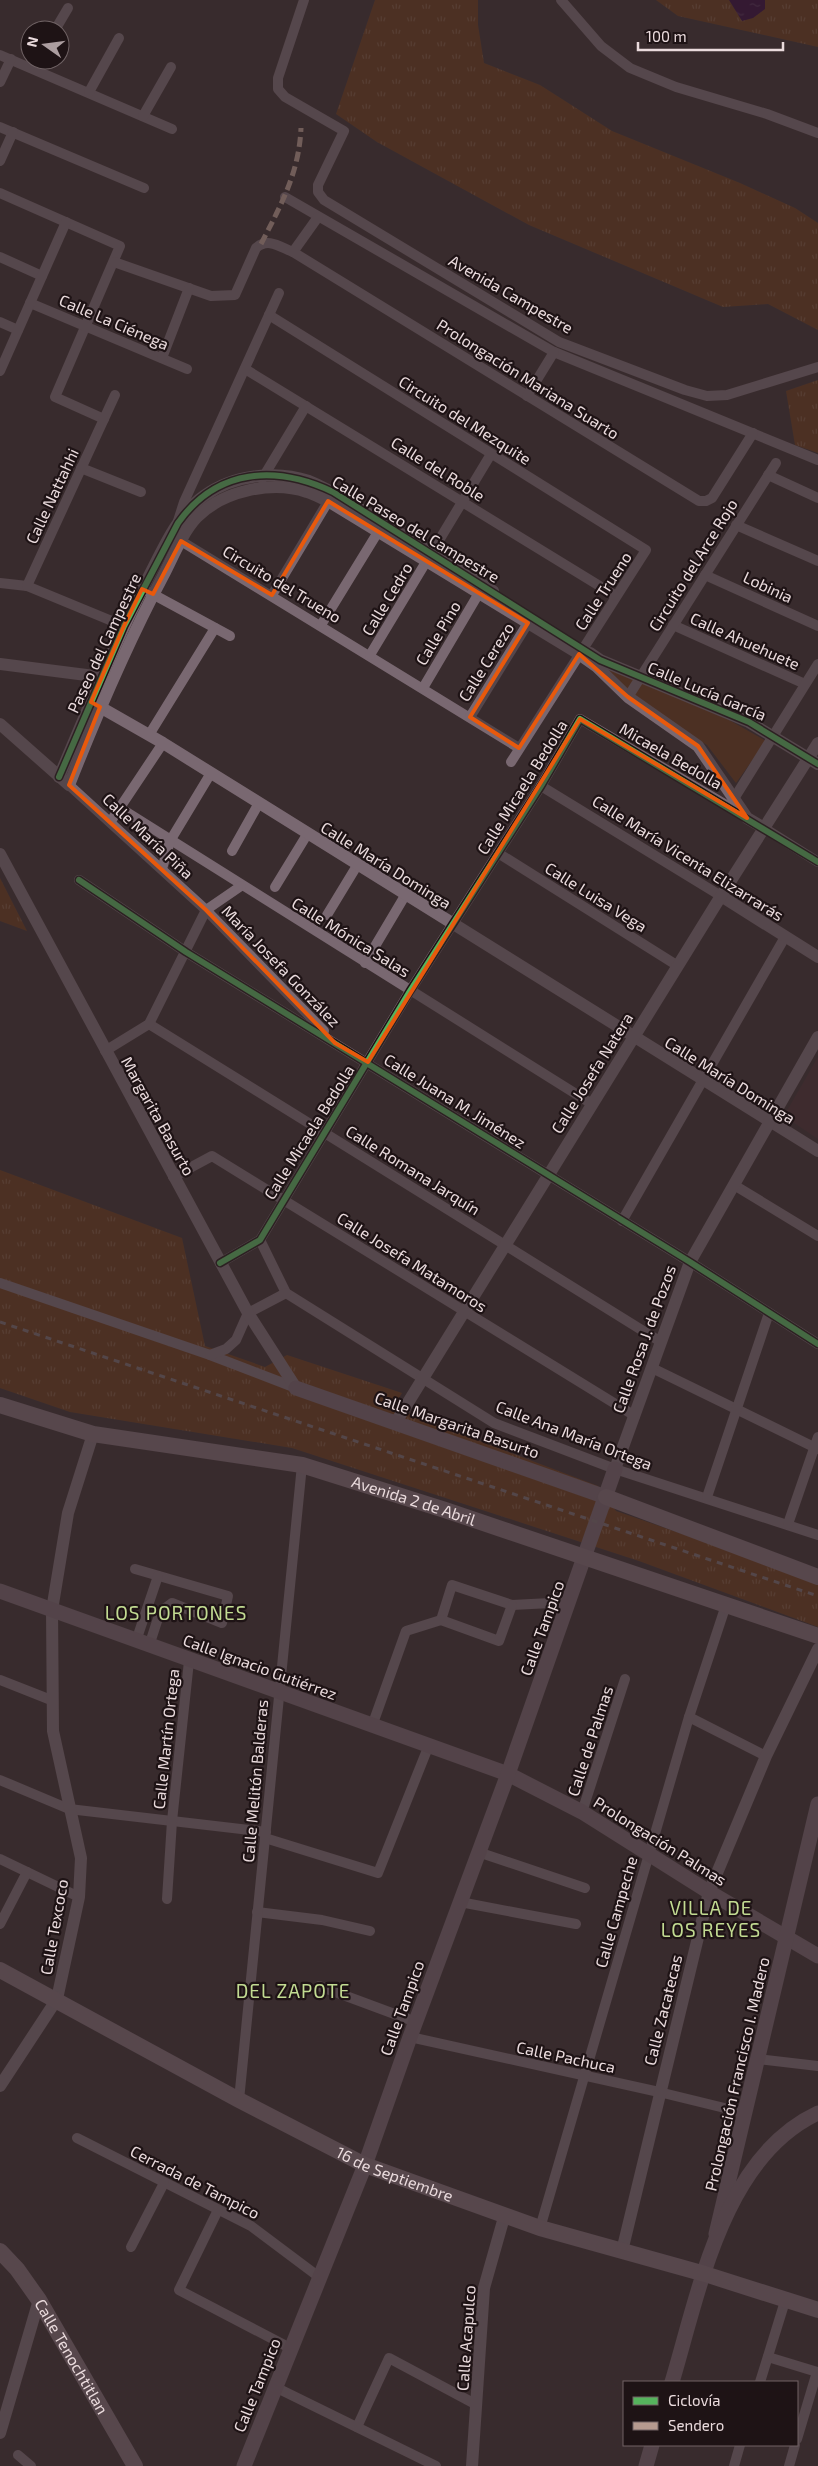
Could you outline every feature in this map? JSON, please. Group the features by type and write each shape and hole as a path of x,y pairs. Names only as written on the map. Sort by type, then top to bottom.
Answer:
{"main road":[{"name":"Calle Margarita Basurto","path":"296,1388 606,1497"},
{"name":"Avenida 2 de Abril","path":"0,1405 93,1434 302,1465 445,1510 818,1636"},
{"name":"Calle Rosa J. de Pozos","path":"585,1558 616,1469"},
{"path":"606,1497 818,1577"},
{"name":"Calle Tampico","path":"244,2466 365,2165 585,1558"},
{"name":"Calle Ignacio Gutiérrez","path":"0,1591 189,1661 508,1774"},
{"name":"Prolongación Palmas","path":"508,1774 582,1812 709,1892 818,1956"},
{"name":"Prolongación Francisco I. Madero","path":"716,2234 818,1804"},
{"name":"16 de Septiembre","path":"0,1970 57,1999 239,2100 365,2165 540,2228 705,2274 786,2298 818,2310"},
{"path":"672,2381 716,2234 736,2195 759,2160 785,2134 818,2114"},
{"name":"Calle Tenochtitlan","path":"0,2251 17,2269 39,2300 135,2466"},
{"path":"646,2466 652,2446"}],"street":[{"name":"Avenida Campestre","path":"304,0 278,78 278,88 285,97 344,130 318,185 318,192 324,200 559,342 685,390 707,396 727,395 818,367"},
{"path":"561,0 601,46 630,68 676,88 767,114 818,133"},
{"path":"61,20 68,8"},
{"path":"89,92 119,38"},
{"path":"0,55 20,61"},
{"path":"0,82 11,59"},
{"path":"143,116 171,67"},
{"path":"47,70 89,92 172,129"},
{"path":"0,127 144,188"},
{"path":"0,161 13,132"},
{"path":"0,193 120,246 55,397 104,419"},
{"path":"285,197 554,352 818,460"},
{"path":"293,252 318,217"},
{"path":"0,371 66,222"},
{"name":"Prolongación Mariana Suarto","path":"189,288 211,296 235,295 256,248 261,244 269,242 293,252 698,501 706,502 712,498 753,433"},
{"path":"0,257 42,276"},
{"path":"114,262 189,288 162,358"},
{"path":"178,523 184,502 279,293"},
{"name":"Calle La Ciénega","path":"30,303 187,369"},
{"name":"Circuito del Mezquite","path":"269,315 646,550"},
{"path":"0,322 18,330"},
{"path":"527,396 554,352"},
{"name":"Calle del Roble","path":"245,369 616,596"},
{"name":"Calle Nattahhi","path":"27,586 114,395"},
{"path":"257,489 306,406"},
{"name":"Calle Cedro","path":"370,655 491,454"},
{"name":"Circuito del Arce Rojo","path":"628,697 776,462"},
{"path":"81,468 141,492"},
{"name":"Calle Paseo del Campestre","path":"178,523 188,509 204,495 223,484 245,477 265,476 309,481 378,532 429,557 480,593 528,623 581,651"},
{"path":"768,476 818,498"},
{"name":"Calle Paseo del Campestre","path":"181,541 196,518 210,506 228,497 257,489 280,488 307,491 330,497 581,651"},
{"path":"272,595 330,497"},
{"name":"Paseo del Campestre","path":"64,781 96,704 178,523"},
{"path":"736,525 818,561"},
{"path":"321,625 378,532"},
{"name":"Paseo del Campestre","path":"96,704 102,678 124,626 181,541"},
{"name":"Circuito del Trueno","path":"181,541 520,748"},
{"name":"Calle Trueno","path":"511,762 646,550"},
{"name":"Lobinia","path":"705,574 818,626"},
{"path":"0,583 27,586 124,626"},
{"path":"148,592 230,636"},
{"name":"Calle Pino","path":"423,688 480,593"},
{"name":"Calle Cerezo","path":"470,717 528,623"},
{"name":"Calle Ahuehuete","path":"673,625 805,684"},
{"path":"149,735 215,628"},
{"path":"581,651 628,697 698,746 748,818 818,862"},
{"name":"Calle Lucía García","path":"581,651 749,722 773,735 813,762"},
{"path":"0,664 102,678"},
{"path":"734,797 818,664"},
{"name":"Calle María Dominga","path":"96,704 163,743 818,1151"},
{"name":"Calle Micaela Bedolla","path":"260,1240 410,991 541,786 580,719"},
{"name":"Micaela Bedolla","path":"580,719 748,818"},
{"path":"0,724 64,781"},
{"path":"111,821 163,743"},
{"name":"Calle Josefa Natera","path":"396,1422 463,1310 720,896 764,828 813,762 818,743"},
{"path":"162,869 170,841 211,773"},
{"name":"Calle María Piña","path":"64,781 111,821 206,910"},
{"name":"Calle María Vicenta Elizarrarás","path":"541,786 818,958"},
{"path":"232,851 259,803"},
{"name":"Calle Mónica Salas","path":"120,808 592,1104"},
{"path":"275,887 308,833"},
{"name":"Calle Luisa Vega","path":"498,853 678,966"},
{"name":"Margarita Basurto","path":"0,854 104,1051 220,1263 248,1313 296,1388"},
{"path":"327,915 358,864"},
{"name":"Calle Juana M. Jiménez","path":"79,880 186,952 368,1062 690,1262 818,1344"},
{"path":"104,1051 149,1024 206,910 242,886"},
{"path":"365,963 406,894"},
{"name":"María Josefa González","path":"206,910 335,1043"},
{"path":"622,1221 785,937"},
{"name":"Calle Romana Jarquín","path":"149,1024 661,1342"},
{"name":"Calle Rosa J. de Pozos","path":"616,1469 690,1262 769,1120 818,1037"},
{"name":"Calle Josefa Matamoros","path":"173,1177 212,1156 635,1416"},
{"path":"734,1185 818,1236"},
{"path":"210,1355 226,1349 236,1340 248,1313 286,1293 260,1240 220,1263"},
{"path":"0,1283 210,1355 296,1388"},
{"name":"Calle Ana María Ortega","path":"286,1293 494,1423 616,1469 707,1497 818,1535"},
{"path":"707,1497 769,1312"},
{"path":"652,1368 737,1410 817,1445 788,1524"},
{"name":"Calle Texcoco","path":"0,2086 57,1999 79,1897 81,1858 53,1731 51,1700 52,1610 68,1513 93,1434"},
{"name":"Calle Melitón Balderas","path":"239,2100 302,1465"},
{"path":"135,1569 228,1596 222,1623 172,1603 160,1612 143,1644"},
{"path":"143,1644 158,1576"},
{"path":"441,1620 452,1585 512,1604 570,1602"},
{"path":"372,1726 406,1631 441,1620 499,1641 512,1604"},
{"name":"Calle Campeche","path":"540,2228 648,1854 689,1717 726,1605"},
{"name":"Calle Zacatecas","path":"622,2250 709,1892 766,1756 818,1649"},
{"name":"Calle Martín Ortega","path":"167,1900 172,1821 189,1661"},
{"name":"Calle de Palmas","path":"582,1812 626,1679"},
{"path":"0,1680 51,1700"},
{"path":"689,1717 766,1756"},
{"path":"0,1780 69,1809 172,1821 266,1835 378,1873 429,1745"},
{"path":"478,1852 585,1888"},
{"path":"0,1859 79,1897"},
{"path":"0,1924 27,1872"},
{"path":"460,1902 576,1924"},
{"path":"257,1912 322,1920 370,1931"},
{"path":"318,1986 416,2022"},
{"name":"Calle Pachuca","path":"410,2038 659,2092 745,2113"},
{"path":"758,2059 818,2066"},
{"name":"Cerrada de Tampico","path":"77,2138 252,2226 319,2277"},
{"path":"131,2247 164,2183"},
{"path":"218,2210 179,2290 290,2348"},
{"name":"Calle Acapulco","path":"472,2466 484,2288 505,2214"},
{"path":"760,2381 786,2298"},
{"path":"0,2433 39,2300"},
{"path":"768,2357 817,2372 798,2436"},
{"path":"357,2427 389,2358 477,2405"},
{"path":"275,2387 436,2466"},
{"path":"734,2466 740,2446"},
{"path":"789,2466 795,2446"},
{"path":"18,2455 31,2466"}],"highlighted area":[{"path":"328,501 528,623 470,717 519,748 579,654 628,697 698,746 747,818 580,719 368,1062 335,1043 206,910 69,785 100,707 91,702 124,626 142,589 153,594 181,541 272,595"}],"shaded area":[{"path":"818,1057 818,1139 784,1116"}],"green space":[{"path":"375,0 478,0 478,25 484,63 540,85 612,131 740,183 795,208 818,223 818,330 768,304 723,307 529,225 377,142 336,114"},
{"path":"656,0 818,0 818,47 678,16"},
{"path":"818,380 818,453 795,445 786,391"},
{"path":"604,666 729,720 766,741 736,783 707,745 638,701"},
{"path":"0,878 27,931 0,921"},
{"path":"0,1170 182,1238 205,1346 265,1367 287,1355 402,1393 393,1408 598,1486 616,1511 818,1581 818,1627 639,1561 292,1448 70,1412 0,1388"}],"water":[{"path":"729,0 765,0 765,9 753,18 742,21"}],"railway":[{"path":"0,1322 818,1596"}],"marked path":[{"path":"261,244 282,202 293,174 300,144 301,128"}],"cycle path":[{"path":"59,777 124,626 178,523 194,505 211,491 229,482 269,475 312,483 333,492 600,660 749,722 818,764"},
{"path":"220,1263 260,1240 410,991 541,786 580,719 818,862"},
{"path":"79,880 186,952 690,1262 818,1344"}],"district":[{"name":"LOS PORTONES","path":"176,1613"},
{"name":"VILLA DE LOS REYES","path":"711,1919"},
{"name":"DEL ZAPOTE","path":"293,1991"}]}
